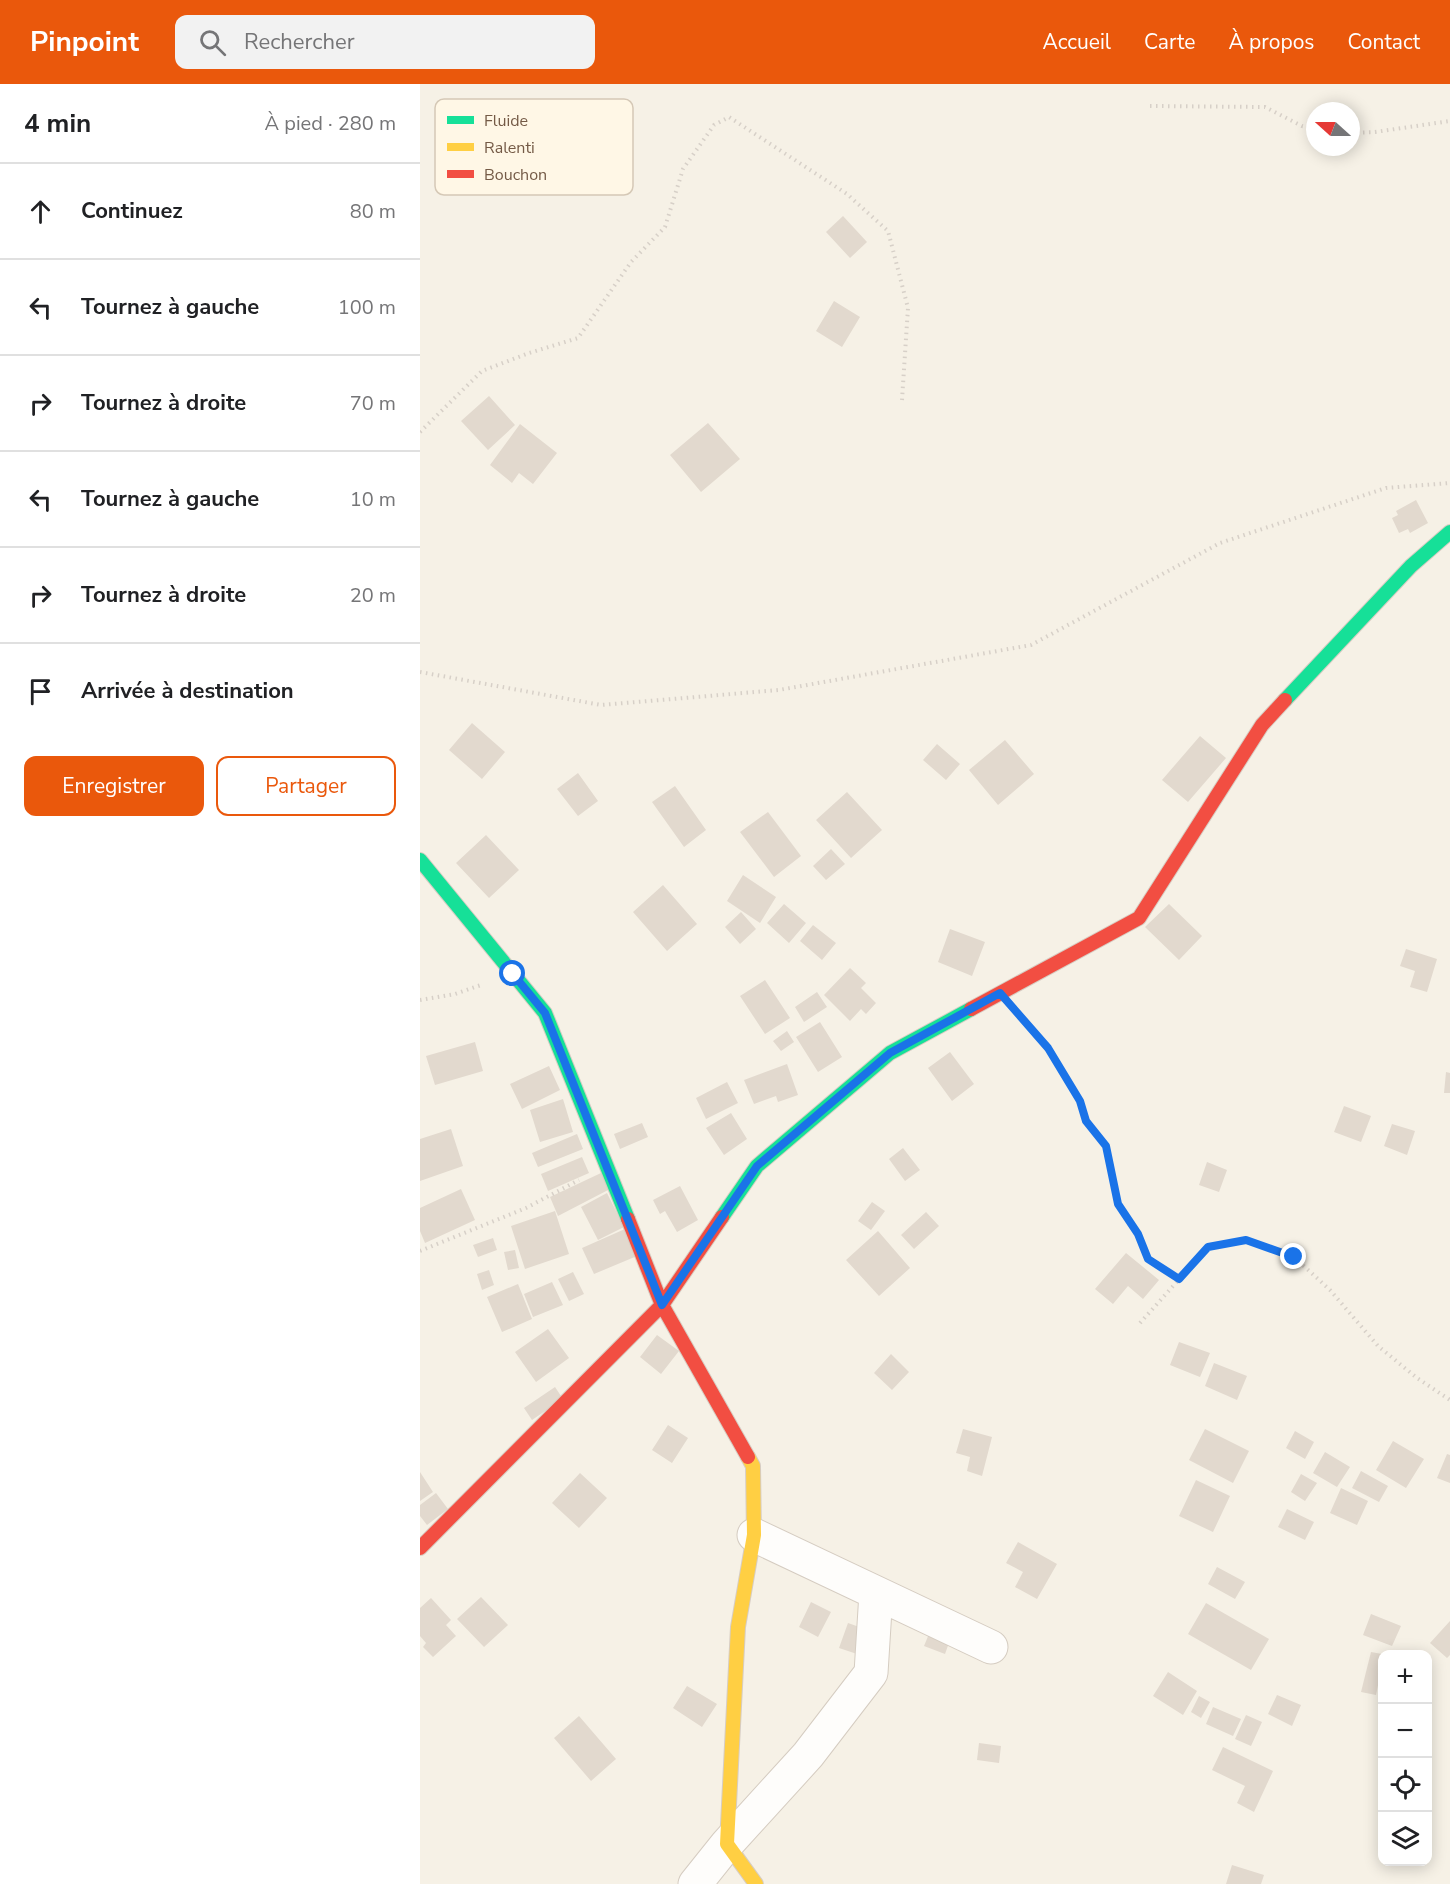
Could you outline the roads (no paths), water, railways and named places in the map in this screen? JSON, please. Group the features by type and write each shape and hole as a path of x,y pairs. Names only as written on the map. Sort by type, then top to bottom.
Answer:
{"street":[{"path":"420,1548 662,1305 757,1166 890,1053 1140,918 1262,725 1411,566 1450,532"},
{"path":"420,861 545,1013 662,1305 753,1466 754,1535 738,1626 727,1844 756,1884"},
{"path":"754,1535 991,1647"},
{"path":"695,1884 727,1844 808,1755 871,1673 876,1593"}]}
